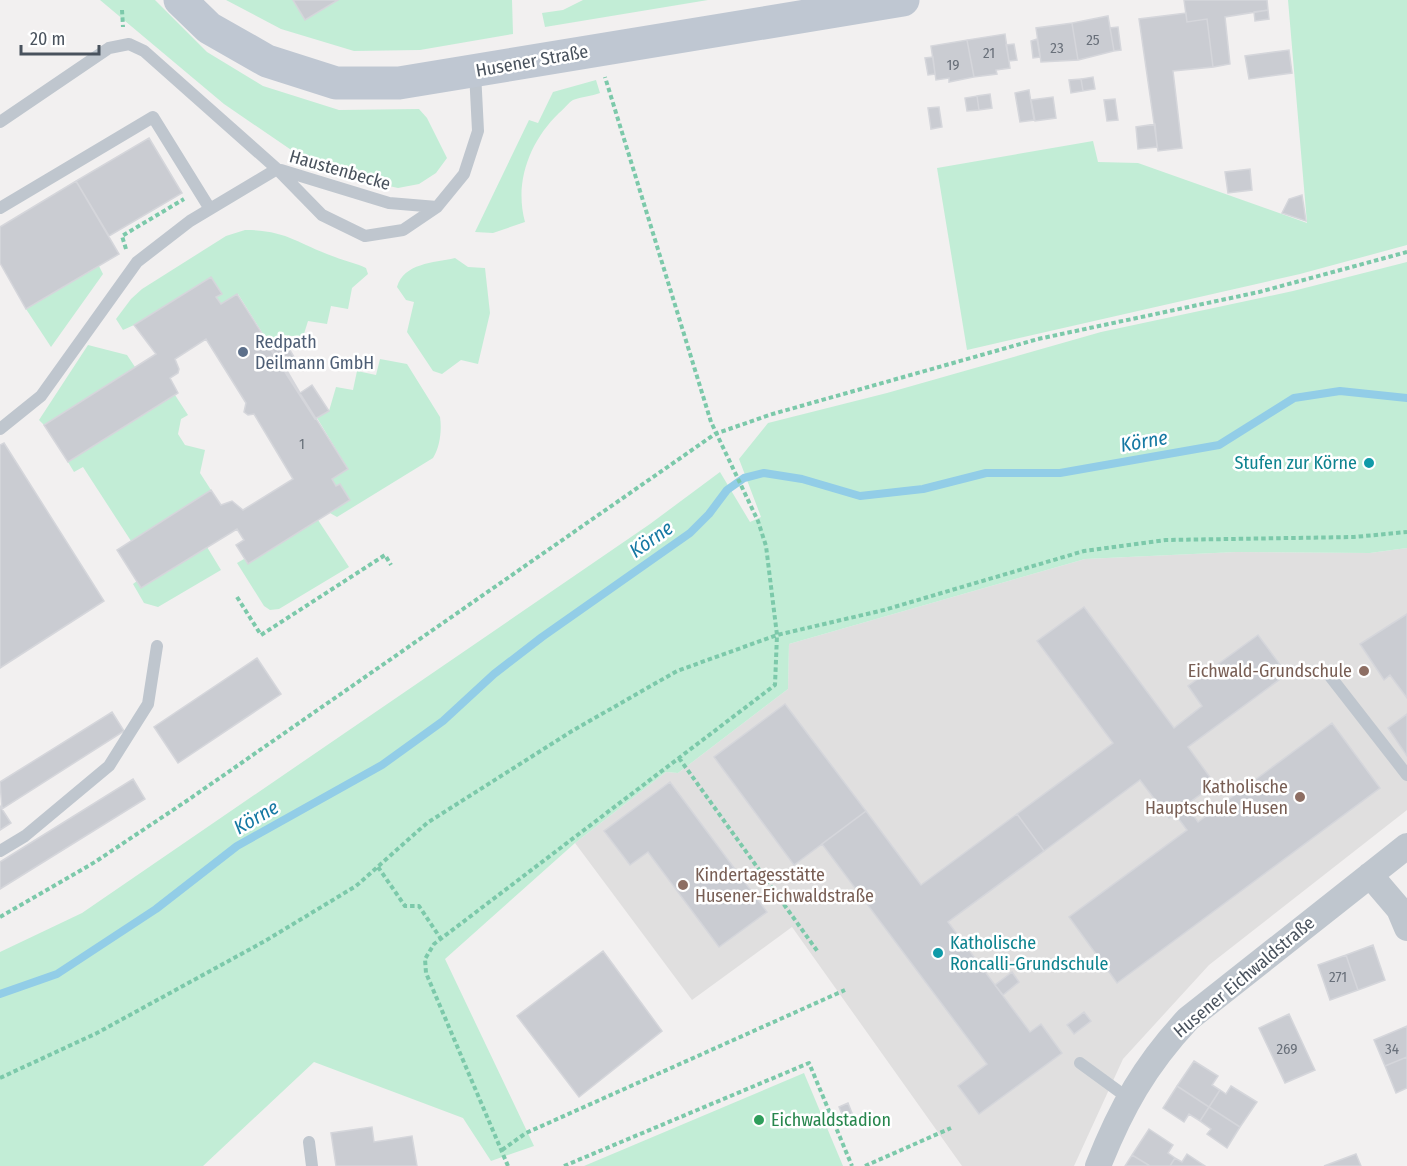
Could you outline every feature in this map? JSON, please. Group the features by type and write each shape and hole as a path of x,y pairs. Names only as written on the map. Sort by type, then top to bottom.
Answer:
{"street":[{"name":"Husener Straße","path":"180,0 209,28 267,61 336,83 399,82 475,71 903,0"},
{"name":"Husener Eichwaldstraße","path":"1098,1166 1128,1098 1157,1052 1188,1019 1407,846"},
{"path":"1370,875 1399,909 1407,928"}],"lane":[{"path":"0,122 109,48 129,45 144,51 277,169 210,209 137,261 41,396 0,429"},
{"name":"Haustenbecke","path":"277,169 322,215 365,236 403,230 437,207 464,174 478,131 475,71"},
{"path":"0,208 153,117 210,209"},
{"name":"Haustenbecke","path":"277,169 389,203 437,207"},
{"path":"0,851 25,836 109,766 148,704 157,646"},
{"path":"1326,671 1407,775"},
{"path":"1080,1064 1128,1098"},
{"path":"309,1142 312,1166"}],"path":[{"path":"508,1166 426,973 425,959 434,944 775,685 777,635 772,579 758,521 715,434 598,50"},
{"path":"126,251 122,236 187,197"},
{"path":"0,917 95,862 179,806 715,434 769,415 1038,339 1259,292 1407,252"},
{"path":"0,1078 97,1033 265,941 356,886 427,823 572,731 677,671 777,635 884,610 1084,551 1166,540 1354,537 1407,532"},
{"path":"237,597 261,635 385,555 391,566"},
{"path":"679,758 818,952"},
{"path":"378,867 405,906 418,906 441,939"},
{"path":"502,1150 526,1133 845,990"},
{"path":"564,1166 809,1064 852,1166"},
{"path":"865,1166 951,1128"}],"shaded area":[{"path":"1407,548 1407,810 1209,965 1123,1059 1074,1166 962,1166 792,927 692,1000 575,843 666,772 678,773 788,689 789,644 1085,559 1236,552 1370,553"}],"green space":[{"path":"100,0 155,0 207,52 263,86 339,110 419,109 427,118 447,158 436,173 419,184 398,188 322,171 224,104"},
{"path":"226,0 293,0 305,20 338,0 512,0 513,34 420,50 354,51 281,29"},
{"path":"583,0 708,0 545,27 542,13 563,10"},
{"path":"1288,0 1407,0 1407,245 1300,274 967,350 937,168 1093,141 1098,162 1138,163 1307,223"},
{"path":"596,80 600,93 571,101 549,124 533,149 523,177 522,207 525,222 493,233 475,232 529,120 538,123 553,92"},
{"path":"245,230 282,235 362,266 366,268 368,274 352,288 348,309 331,306 327,324 308,321 303,337 281,335 268,342 238,294 221,304 216,297 221,293 211,277 123,330 116,319 142,289 226,236"},
{"path":"455,258 468,267 485,268 490,313 478,364 461,360 442,374 433,371 407,332 414,302 406,300 397,287 406,273 420,265"},
{"path":"1407,262 1407,548 1370,553 1236,552 1085,559 789,644 788,689 678,773 666,772 575,843 445,959 534,1146 491,1161 463,1118 314,1062 203,1166 0,1166 0,952 82,913 650,524 720,472 750,522 761,517 739,459 768,423 887,393 1101,332 1293,291"},
{"path":"99,266 103,274 51,347 26,309"},
{"path":"88,345 127,355 135,367 44,425 39,420"},
{"path":"380,359 407,364 440,417 439,444 433,458 337,517 330,513 350,500 340,484 336,486 332,479 348,469 317,418 329,411 336,387 353,390 357,371 376,375"},
{"path":"175,395 188,415 181,419 178,434 185,445 205,450 200,473 211,490 131,541 83,467 74,472 68,462"},
{"path":"318,520 349,567 279,609 270,610 264,606 237,563 244,559 248,564"},
{"path":"207,547 221,570 158,607 144,603 133,584 137,581 141,588"},
{"name":"Eichwaldstadion","path":"804,1073 843,1166 584,1166"}],"building":[{"path":"293,0 338,0 305,20"},
{"path":"1184,0 1267,0 1268,10 1225,17 1230,64 1213,67 1207,19 1187,22"},
{"path":"1268,10 1269,19 1255,21 1254,12"},
{"path":"1186,13 1187,22 1207,19 1213,67 1173,71 1182,148 1158,151 1139,19"},
{"path":"1108,16 1114,51 1078,60 1072,23"},
{"path":"1072,23 1078,60 1041,62 1036,28"},
{"path":"1118,27 1121,50 1114,51 1110,28"},
{"path":"1005,34 1010,68 996,70 997,74 974,77 967,40"},
{"path":"1037,39 1040,57 1033,58 1031,41"},
{"path":"967,40 974,77 949,82 949,78 936,80 931,46"},
{"path":"1014,44 1017,60 1009,61 1006,45"},
{"path":"1289,50 1292,73 1249,79 1245,56"},
{"path":"933,57 935,74 928,75 925,58"},
{"path":"1093,77 1095,89 1083,91 1081,79"},
{"path":"1081,79 1083,91 1071,93 1069,80"},
{"path":"1029,90 1034,120 1020,122 1015,93"},
{"path":"990,94 992,108 979,110 977,96"},
{"path":"977,96 979,110 967,111 965,98"},
{"path":"1053,97 1056,118 1035,121 1031,100"},
{"path":"1115,99 1118,120 1107,121 1104,100"},
{"path":"939,107 942,127 931,129 928,108"},
{"path":"1155,124 1157,147 1138,149 1136,127"},
{"path":"149,138 182,193 109,236 76,181"},
{"path":"1250,169 1252,190 1228,193 1225,172"},
{"path":"76,181 119,254 26,309 0,263 0,227"},
{"path":"1302,195 1306,221 1282,213 1289,199"},
{"path":"211,277 222,294 216,297 221,304 237,294 348,469 332,479 336,486 340,484 350,500 248,564 236,545 244,540 237,529 141,588 117,550 211,490 221,505 232,501 243,510 293,479 254,414 248,415 244,412 246,403 206,339 175,359 179,369 178,373 170,378 178,393 68,462 44,425 156,354 134,325"},
{"path":"281,335 297,362 286,369 300,393 312,385 329,411 315,419 267,344"},
{"path":"4,443 104,601 0,668 0,445"},
{"name":"Katholische Hauptschule Husen","path":"1084,607 1174,728 1202,706 1188,686 1258,635 1287,674 1188,747 1215,784 1186,805 1198,822 1332,723 1380,788 1117,983 1069,917 1187,830 1175,814 1169,818 1140,780 1044,851 1017,814 1113,743 1037,641"},
{"path":"1407,614 1407,698 1390,675 1384,680 1360,644"},
{"path":"257,658 281,694 178,763 154,727"},
{"path":"785,704 866,811 794,865 714,757"},
{"path":"112,712 124,731 2,809 0,782"},
{"path":"1407,714 1407,756 1388,728"},
{"path":"133,779 145,799 0,889 0,862"},
{"path":"670,782 767,912 719,947 648,852 630,865 604,831"},
{"path":"0,806 11,823 0,830"},
{"name":"Katholische Roncalli-Grundschule","path":"866,811 921,885 1017,814 1044,851 948,922 1030,1032 1041,1024 1062,1053 979,1114 958,1086 987,1064 822,844"},
{"path":"1373,945 1385,980 1358,990 1346,955"},
{"path":"603,951 662,1031 579,1097 517,1016"},
{"path":"1346,955 1358,990 1330,1000 1318,965"},
{"path":"1012,972 1019,982 1003,995 995,985"},
{"path":"1084,1012 1091,1021 1074,1034 1067,1025"},
{"path":"1289,1014 1315,1070 1285,1083 1259,1028"},
{"path":"1407,1026 1407,1057 1385,1066 1374,1040"},
{"path":"1407,1057 1407,1088 1396,1093 1385,1066"},
{"path":"1194,1061 1218,1076 1212,1085 1220,1090 1209,1107 1177,1086"},
{"path":"1177,1086 1209,1107 1200,1121 1189,1114 1184,1122 1163,1108"},
{"path":"1231,1086 1257,1102 1240,1127 1209,1107 1220,1090 1226,1094"},
{"path":"848,1103 856,1123 847,1126 839,1107"},
{"path":"1209,1107 1240,1127 1227,1148 1207,1134 1211,1129 1200,1121"},
{"path":"372,1127 374,1142 412,1136 417,1166 336,1166 331,1133"},
{"path":"1149,1129 1173,1145 1168,1153 1175,1158 1170,1166 1150,1166 1132,1155"},
{"path":"1187,1154 1205,1166 1170,1166 1175,1158 1182,1162"},
{"path":"1356,1154 1361,1166 1324,1166"},
{"path":"1132,1155 1150,1166 1125,1166"}],"waterway":[{"name":"Körne","path":"0,994 57,974 156,909 237,846 382,765 443,721 494,674 542,637 690,533 709,514 727,490 744,478 764,473 802,479 860,496 923,489 986,473 1060,473 1219,445 1294,398 1340,391 1407,398"}],"place":[{"name":"Redpath Deilmann GmbH","path":"243,352"},
{"name":"Stufen zur Körne","path":"1369,463"},
{"name":"Eichwald-Grundschule","path":"1364,671"},
{"name":"Katholische Hauptschule Husen","path":"1300,797"},
{"name":"Kindertagesstätte Husener-Eichwaldstraße","path":"683,885"},
{"name":"Katholische Roncalli-Grundschule","path":"938,953"},
{"name":"Eichwaldstadion","path":"759,1120"}]}
